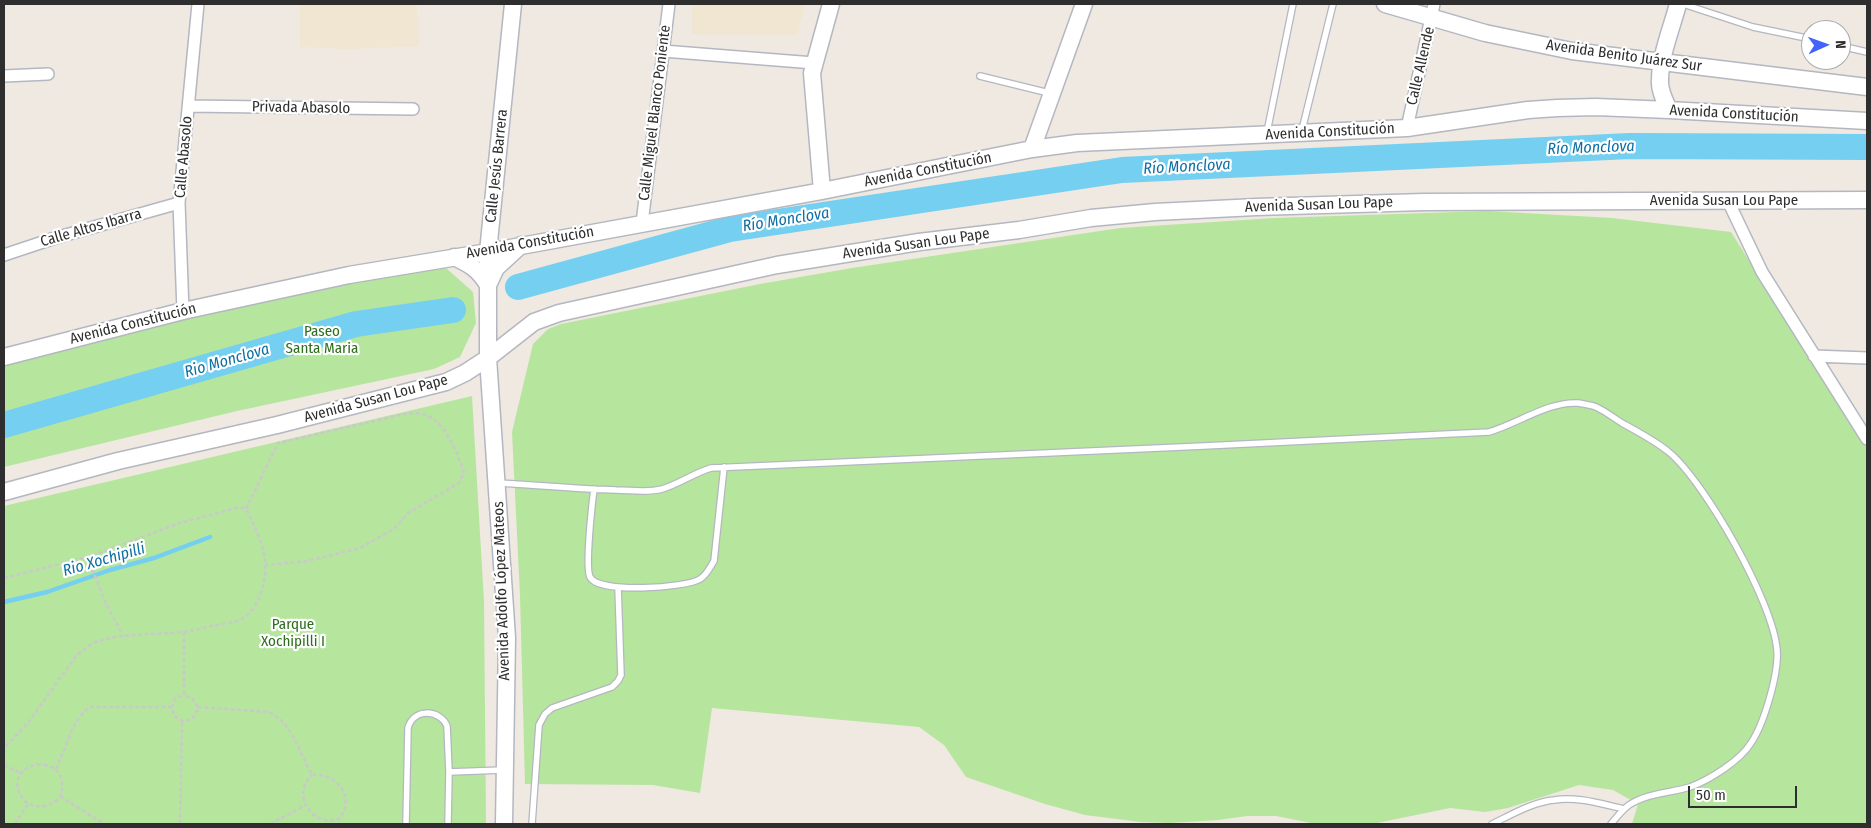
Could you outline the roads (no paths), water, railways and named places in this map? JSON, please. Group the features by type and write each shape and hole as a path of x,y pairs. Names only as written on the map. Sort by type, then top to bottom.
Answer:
{"street":[{"name":"Calle Abasolo","path":"183,311 179,203 198,4"},
{"name":"Calle Jesús Barrera","path":"488,358 488,252 513,4"},
{"name":"Calle Miguel Blanco Poniente","path":"642,223 669,4"},
{"path":"822,191 812,83 814,63 831,4"},
{"path":"1032,149 1084,4"},
{"name":"Avenida Benito Juárez Sur","path":"1385,4 1433,11 1485,33 1572,51 1867,87"},
{"path":"1669,110 1660,82 1663,62 1678,4"},
{"name":"Calle Allende","path":"1407,128 1433,11"},
{"path":"663,51 814,63"},
{"path":"4,76 48,74"},
{"name":"Privada Abasolo","path":"189,106 413,109"},
{"name":"Avenida Constitución","path":"4,357 183,311 348,275 488,252 822,191 1032,149 1077,143 1407,128 1528,110 1596,107 1867,121"},
{"name":"Avenida Susan Lou Pape","path":"4,492 118,462 278,426 446,382 465,373 488,358 534,322 558,313 778,266 919,242 1019,230 1091,218 1155,212 1424,202 1867,200"},
{"path":"1728,201 1762,272 1867,439"},
{"name":"Calle Altos Ibarra","path":"4,255 55,238 179,203"},
{"path":"488,286 496,268 521,245"},
{"path":"454,257 480,272 488,286"},
{"path":"1814,356 1867,358"},
{"name":"Avenida Adolfo López Mateos","path":"488,358 507,638 504,824"}],"lane":[{"path":"1267,135 1293,4"},
{"path":"1302,133 1333,4"},
{"path":"1683,4 1753,27 1801,37"},
{"path":"1851,48 1867,52"},
{"path":"980,76 1051,94"},
{"path":"497,483 648,491 662,489 699,471 711,468 1489,432 1558,406 1577,403 1595,407 1670,453 1694,478 1735,544 1764,603 1777,643 1778,653 1762,722 1750,744 1740,756 1714,776 1690,786 1644,798 1624,809 1611,824"},
{"path":"594,489 588,572 594,582 640,589 690,582 700,579 707,573 714,560 724,467"},
{"path":"532,824 539,725 545,714 552,708 612,686 618,681 620,675 618,587"},
{"path":"406,824 408,728 414,717 420,714 438,714 448,726 448,824"},
{"path":"449,772 505,770"},
{"path":"1492,824 1532,806 1553,800 1584,800 1624,809"}],"waterway":[{"name":"Río Monclova","path":"518,287 730,229 1122,170 1630,146 1867,147"},
{"name":"Rio Monclova","path":"4,425 356,324 453,310"},
{"name":"Rio Xochipilli","path":"4,602 47,592 110,570 154,558 210,537"}],"park label":[{"name":"Paseo Santa Maria","path":"322,340"},
{"name":"Parque Xochipilli I","path":"293,634"}]}
